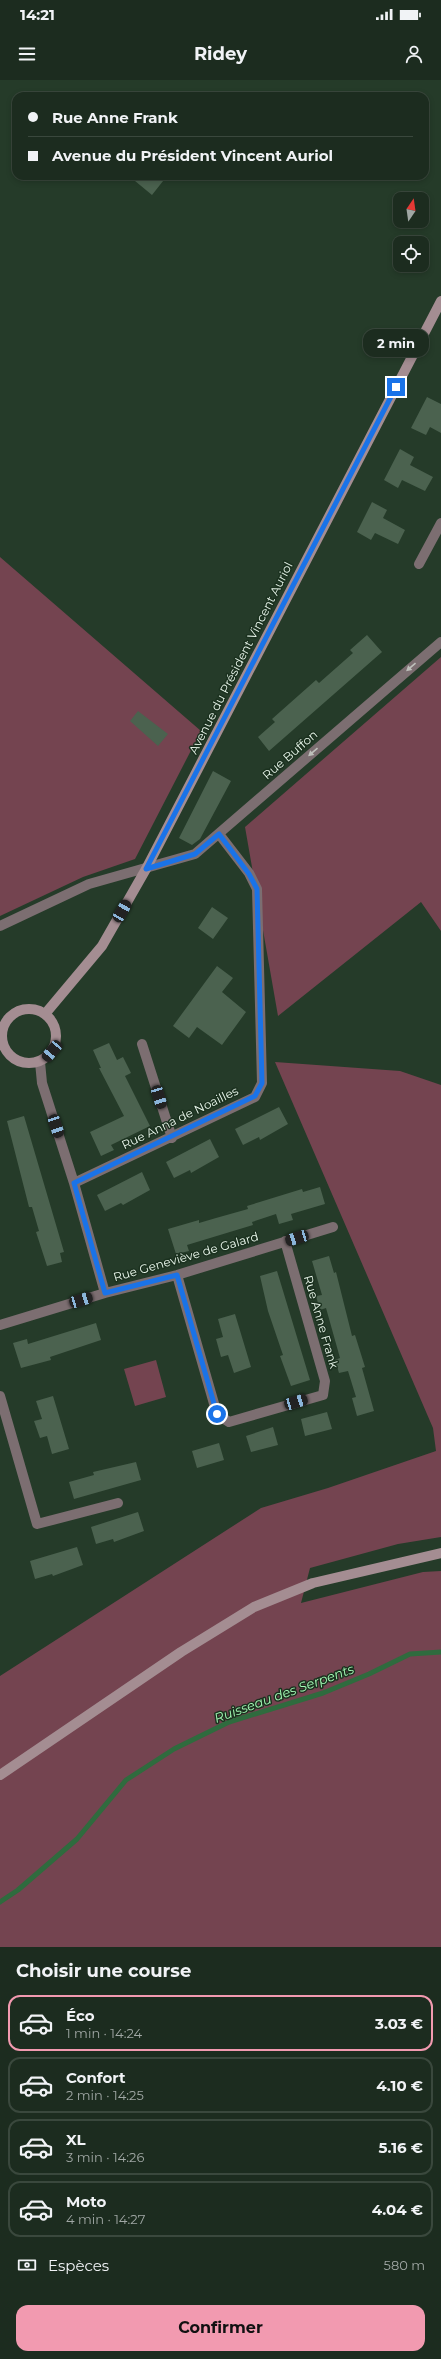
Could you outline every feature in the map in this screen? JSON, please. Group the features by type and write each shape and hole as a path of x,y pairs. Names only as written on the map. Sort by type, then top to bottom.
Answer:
{"main road":[{"name":"Avenue du Président Vincent Auriol","path":"45,1014 102,946 146,869 441,301"},
{"path":"23,1010 38,1010 45,1014 55,1027 56,1035 52,1051 40,1062 25,1064 3,1054 1,1038 2,1030 9,1017 23,1010"},
{"path":"0,1775 118,1694 254,1607 313,1583 441,1553"}],"street":[{"path":"419,564 441,523"},
{"name":"Rue Buffon","path":"0,926 90,884 132,870 146,869 195,854 441,642"},
{"name":"Rue Anna de Noailles","path":"74,1183 172,1138 255,1096 262,1083 263,1052 257,889 249,874 219,834"},
{"path":"142,1044 172,1138"},
{"path":"40,1062 42,1083 74,1183 105,1293"},
{"name":"Rue Geneviève de Galard","path":"0,1325 105,1293 177,1275 333,1227"},
{"name":"Rue Anne Frank","path":"177,1275 217,1414 229,1422 323,1394 325,1381 285,1241"},
{"path":"0,1396 37,1524 118,1503"}],"shaded area":[{"path":"0,557 201,731 135,859 83,877 0,916"},
{"path":"441,657 441,931 421,902 278,1016 245,827"},
{"path":"275,1062 400,1071 441,1085 441,1537 398,1544 310,1568 301,1603 423,1572 441,1571 441,1947 0,1947 0,1676 261,1508 328,1488 436,1451 433,1428"},
{"path":"156,1360 166,1397 135,1406 124,1369"}],"building":[{"path":"134,180 164,180 152,195"},
{"path":"427,397 441,404 441,433 430,427 426,435 411,428"},
{"path":"400,449 414,457 410,465 433,477 425,491 402,480 398,488 384,480"},
{"path":"372,502 387,510 383,518 405,530 398,544 375,533 371,540 357,532"},
{"path":"367,635 382,652 269,751 258,737 275,722 272,719 316,680 319,683 353,653 350,650"},
{"path":"138,711 168,734 158,746 130,721"},
{"path":"213,771 231,781 200,839 192,845 179,838"},
{"path":"212,907 228,918 213,939 198,928"},
{"path":"217,966 233,978 222,992 246,1012 222,1045 197,1027 189,1038 173,1026"},
{"path":"109,1043 117,1060 123,1057 131,1073 125,1076 150,1126 111,1145 114,1150 101,1156 90,1132 124,1116 99,1068 101,1068 93,1050"},
{"path":"279,1107 288,1124 260,1140 259,1137 243,1145 235,1129"},
{"path":"24,1116 64,1252 60,1253 62,1262 47,1266 36,1232 39,1231 32,1207 29,1207 7,1121"},
{"path":"210,1139 219,1157 191,1173 190,1170 174,1178 166,1162"},
{"path":"142,1172 150,1190 123,1205 121,1203 105,1211 97,1195"},
{"path":"320,1187 325,1204 291,1214 293,1220 279,1224 276,1214 252,1222 253,1225 187,1245 189,1251 176,1254 168,1229 199,1220 199,1223 248,1209 247,1206 302,1189 303,1192"},
{"path":"329,1256 334,1273 336,1272 352,1336 355,1335 365,1367 362,1368 374,1411 357,1416 352,1398 356,1397 348,1371 339,1373 335,1360 340,1358 326,1308 320,1310 316,1296 322,1295 312,1261"},
{"path":"277,1271 310,1380 291,1386 280,1356 283,1355 268,1311 260,1276"},
{"path":"235,1314 251,1367 234,1373 228,1355 221,1357 216,1339 223,1337 218,1319"},
{"path":"96,1323 101,1340 50,1357 51,1360 21,1368 13,1343 27,1339 28,1344"},
{"path":"53,1396 69,1449 52,1454 47,1436 40,1438 34,1421 42,1419 36,1401"},
{"path":"327,1412 332,1429 305,1436 301,1419"},
{"path":"273,1427 278,1445 251,1452 246,1436"},
{"path":"219,1443 224,1460 197,1468 192,1451"},
{"path":"136,1462 141,1480 74,1499 69,1482 94,1475 93,1472"},
{"path":"138,1512 144,1531 114,1542 113,1539 96,1544 91,1527"},
{"path":"77,1547 83,1565 53,1576 52,1574 35,1579 30,1561"}],"waterway":[{"name":"Ruisseau des Serpents","path":"0,1902 18,1890 77,1839 126,1780 174,1749 229,1722 323,1693 369,1674 410,1654 441,1652"}],"route":[{"path":"217,1414 177,1275 105,1293 74,1183 172,1138 255,1096 262,1083 263,1052 257,889 249,874 219,834 195,854 146,869 396,387"}]}
